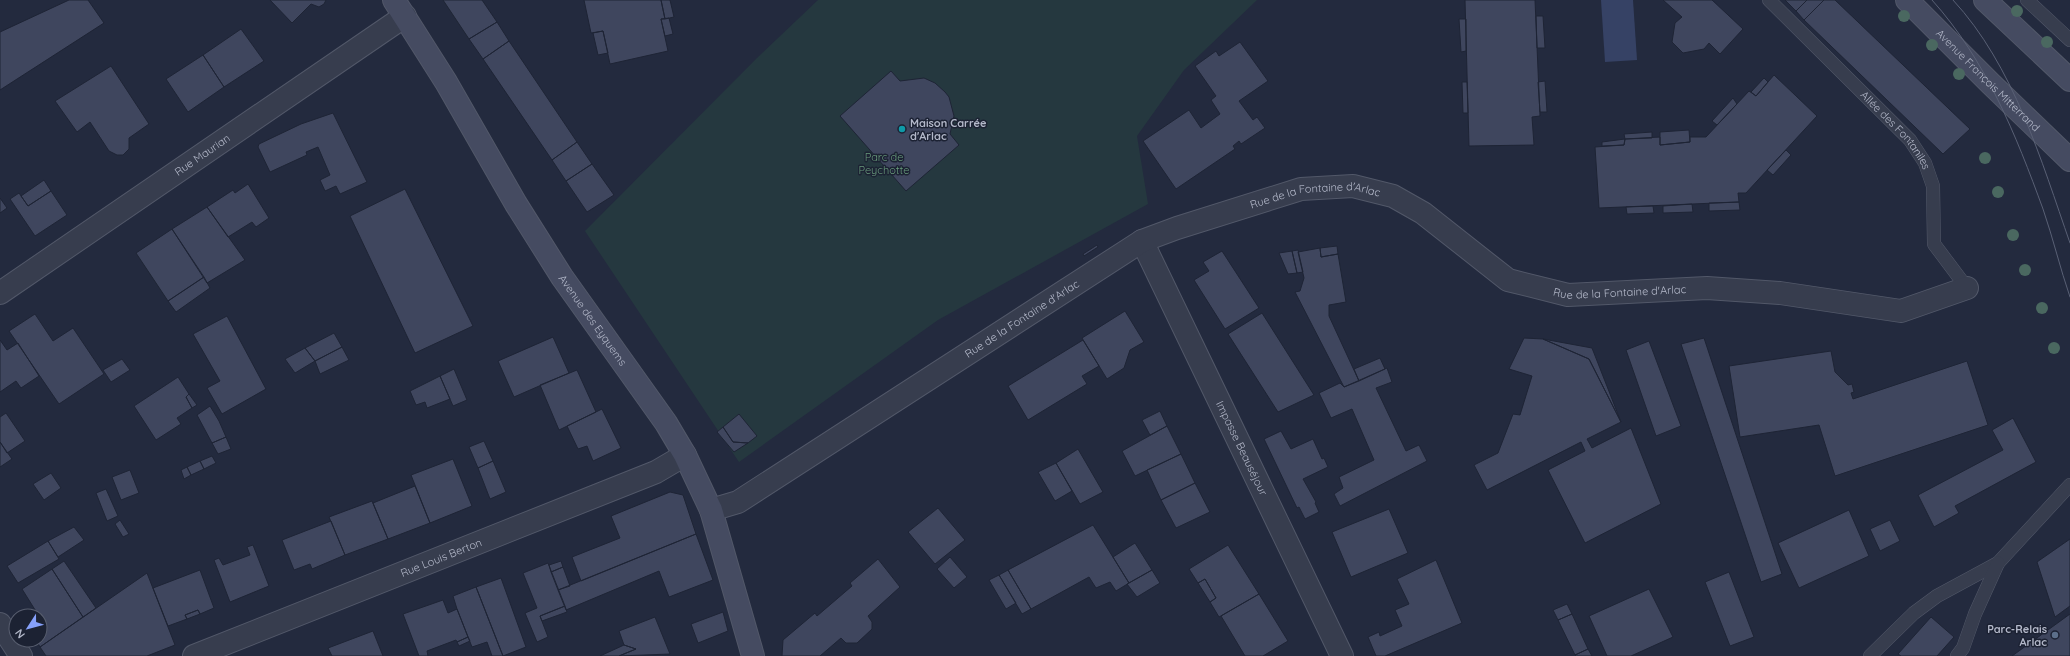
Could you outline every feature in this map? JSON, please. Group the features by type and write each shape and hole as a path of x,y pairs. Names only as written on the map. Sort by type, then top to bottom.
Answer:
{"street":[{"name":"Avenue François Mitterrand","path":"1907,0 2070,160"},
{"path":"1985,0 2070,80"},
{"name":"Rue Maurian","path":"0,293 399,8"},
{"name":"Avenue des Eyquems","path":"399,8 475,130 516,204 562,277 666,424 685,455 711,510 753,656"},
{"name":"Rue de la Fontaine d'Arlac","path":"711,510 738,502 1142,241 1177,228 1301,189 1353,186 1393,196 1423,213 1508,280 1568,295 1707,288 1780,292 1901,311 1968,288"},
{"name":"Impasse Beauséjour","path":"1142,241 1342,656"},
{"name":"Rue Louis Berton","path":"194,656 656,472 685,455"},
{"path":"0,624 21,656"}],"lane":[{"name":"Allée des Fontaniles","path":"1769,0 1910,140 1925,163 1933,186 1934,244 1968,288"},
{"path":"2028,0 2070,40"},
{"path":"1957,656 1963,648 1975,614 1998,563 2070,485"},
{"path":"1870,656 1920,609 1937,596 1998,563"}],"green space":[{"name":"Parc de Peychotte","path":"818,0 1257,0 1184,70 1137,136 1148,204 938,320 739,462 585,231 757,58"}],"water":[{"path":"1601,0 1633,0 1637,60 1605,62"}],"building":[{"path":"69,0 88,0 104,23 0,90 0,32"},
{"path":"270,0 326,0 324,4 319,7 311,4 292,23"},
{"path":"443,0 482,0 497,22 469,39"},
{"path":"584,0 661,0 665,19 661,19 668,51 610,64 603,31 591,33"},
{"path":"661,0 670,0 674,17 665,19"},
{"path":"1465,0 1535,0 1540,116 1532,117 1534,145 1469,146"},
{"path":"1663,0 1712,0 1743,29 1720,54 1709,43 1704,49 1683,53 1672,42 1675,23 1682,17"},
{"path":"1785,0 1807,0 1796,11"},
{"path":"1807,0 1824,0 1804,20 1796,11"},
{"path":"1824,0 1835,0 1970,129 1943,154 1804,20"},
{"path":"1536,16 1543,16 1545,48 1537,48"},
{"path":"669,18 673,34 665,36 661,19"},
{"path":"1459,19 1466,19 1466,51 1461,52"},
{"path":"497,22 509,41 483,59 469,39"},
{"path":"241,29 264,61 224,87 203,55"},
{"path":"603,31 608,53 598,55 593,33"},
{"path":"509,41 577,142 552,160 483,59"},
{"path":"1240,42 1268,81 1239,101 1253,120 1257,117 1265,128 1241,144 1239,141 1233,146 1235,149 1176,189 1143,141 1189,110 1201,128 1220,114 1211,100 1216,96 1195,66 1216,51 1219,56"},
{"path":"203,55 224,87 188,112 166,79"},
{"path":"111,66 149,124 129,138 129,149 123,155 117,155 109,151 90,122 77,132 55,101"},
{"name":"Maison Carrée d'Arlac","path":"891,71 900,81 924,78 935,83 945,92 949,97 954,116 950,134 959,145 906,191 840,116"},
{"path":"1774,75 1817,116 1746,193 1738,193 1739,202 1599,208 1595,147 1624,145 1625,139 1660,137 1660,145 1690,142 1690,137 1706,137 1749,91 1756,96"},
{"path":"1764,78 1768,82 1756,96 1751,92"},
{"path":"1545,81 1547,112 1540,112 1538,82"},
{"path":"1462,82 1467,82 1468,113 1463,113"},
{"path":"1733,98 1737,104 1717,125 1712,121"},
{"path":"333,113 367,182 340,194 336,186 325,191 320,180 330,175 318,147 306,152 307,155 270,172 258,147 259,144 301,124"},
{"path":"1689,130 1690,142 1660,145 1660,132"},
{"path":"1652,132 1652,138 1625,139 1624,134"},
{"path":"1625,139 1624,145 1602,146 1602,142"},
{"path":"577,142 592,164 566,181 552,160"},
{"path":"1786,150 1791,155 1773,175 1767,170"},
{"path":"592,164 614,195 587,212 566,181"},
{"path":"44,180 51,191 28,206 21,196"},
{"path":"248,184 269,218 256,227 252,222 228,237 207,207 233,190 235,193"},
{"path":"405,189 473,326 415,353 350,216"},
{"path":"51,191 67,215 35,236 10,199 19,193 28,206"},
{"path":"0,198 7,208 0,213"},
{"path":"1739,202 1740,210 1709,211 1709,203"},
{"path":"1692,204 1693,212 1663,213 1663,206"},
{"path":"1653,206 1654,213 1627,214 1626,207"},
{"path":"207,207 245,260 207,283 172,229"},
{"path":"172,229 204,277 168,301 136,253"},
{"path":"1097,245 1098,247 1084,256 1083,254"},
{"path":"1337,246 1338,254 1321,257 1320,248"},
{"path":"1320,248 1321,257 1338,254 1346,302 1329,305 1329,316 1359,381 1344,387 1295,292 1300,291 1304,278 1298,252"},
{"path":"1298,250 1303,272 1297,273 1292,251"},
{"path":"1222,251 1259,308 1225,329 1194,280 1209,271 1203,262"},
{"path":"1292,251 1297,273 1288,274 1279,253"},
{"path":"204,277 210,288 176,312 168,301"},
{"path":"1125,311 1144,342 1130,350 1124,368 1107,379 1082,338"},
{"path":"1262,313 1314,395 1278,412 1228,334"},
{"path":"35,314 53,341 73,328 104,374 59,404 9,331"},
{"path":"227,316 266,389 222,414 207,388 220,381 193,334"},
{"path":"334,333 342,347 315,361 305,348"},
{"path":"553,337 569,373 514,397 498,361"},
{"path":"1524,338 1543,339 1589,359 1621,422 1587,439 1592,448 1631,428 1661,504 1585,543 1548,470 1585,451 1581,442 1487,490 1474,465 1498,453 1513,414 1520,415 1532,376 1509,369"},
{"path":"1704,338 1782,574 1761,582 1681,344"},
{"path":"1543,339 1592,348 1621,422 1589,359"},
{"path":"0,340 7,350 18,343 39,376 21,388 16,381 0,392"},
{"path":"1083,340 1099,366 1082,376 1087,384 1028,420 1008,386"},
{"path":"1649,341 1681,426 1656,436 1626,350"},
{"path":"342,347 349,360 320,374 315,361"},
{"path":"305,348 315,361 295,373 285,359"},
{"path":"1831,351 1835,372 1848,385 1852,384 1854,392 1851,393 1853,399 1967,361 1988,425 1835,476 1819,425 1740,437 1729,366"},
{"path":"1380,358 1385,369 1359,381 1354,369"},
{"path":"122,359 130,370 111,382 103,370"},
{"path":"1387,368 1392,382 1376,388 1406,451 1419,445 1427,461 1340,506 1334,494 1343,488 1339,477 1374,460 1352,409 1331,418 1319,393 1340,383 1344,387"},
{"path":"454,369 467,400 453,406 440,376"},
{"path":"577,370 596,412 559,430 540,385"},
{"path":"440,376 450,399 427,408 425,402 416,405 410,391"},
{"path":"178,377 189,394 186,397 192,408 177,418 181,424 156,440 134,406"},
{"path":"189,394 197,405 192,408 186,397"},
{"path":"210,406 226,437 212,443 197,415"},
{"path":"602,409 621,448 593,461 587,446 578,449 567,426"},
{"path":"1160,411 1167,426 1150,435 1142,420"},
{"path":"6,413 25,441 7,453 0,442 0,417"},
{"path":"739,414 757,436 748,443 733,442 723,427"},
{"path":"2013,418 2036,462 1955,506 1959,513 1934,527 1918,495 2003,450 1992,430"},
{"path":"1167,426 1181,454 1135,476 1122,451"},
{"path":"723,427 733,442 748,443 734,452 717,432"},
{"path":"1281,431 1291,449 1313,439 1322,459 1324,458 1328,467 1303,479 1316,502 1315,503 1319,512 1305,519 1299,507 1297,508 1264,439"},
{"path":"226,437 231,449 218,454 212,443"},
{"path":"484,441 493,461 478,468 469,447"},
{"path":"0,442 12,459 0,467"},
{"path":"1078,449 1103,492 1080,504 1056,463"},
{"path":"1181,454 1195,483 1161,500 1147,470"},
{"path":"212,456 216,463 204,469 200,461"},
{"path":"453,459 472,506 430,523 411,475"},
{"path":"200,461 204,469 191,475 187,467"},
{"path":"493,461 506,492 490,499 478,468"},
{"path":"1056,463 1072,491 1055,501 1038,472"},
{"path":"187,467 191,475 184,479 181,470"},
{"path":"130,470 139,493 121,500 112,477"},
{"path":"51,473 61,488 44,500 33,484"},
{"path":"1195,483 1210,512 1176,528 1161,500"},
{"path":"415,486 430,523 388,539 373,503"},
{"path":"106,489 118,516 107,521 96,493"},
{"path":"670,492 683,495 696,534 581,581 572,557 620,538 611,516"},
{"path":"372,501 388,539 345,555 329,517"},
{"path":"938,508 965,540 935,564 908,532"},
{"path":"1389,509 1408,553 1351,577 1332,532"},
{"path":"1849,510 1869,556 1799,588 1778,543"},
{"path":"120,520 129,534 123,537 115,524"},
{"path":"1890,520 1900,541 1880,551 1870,529"},
{"path":"331,521 345,555 312,569 310,564 294,570 282,540"},
{"path":"1093,525 1129,583 1116,591 1110,582 1096,588 1089,577 1031,609 1008,570"},
{"path":"74,527 84,540 58,557 48,541"},
{"path":"696,534 713,580 669,597 659,571 566,610 558,590"},
{"path":"2070,539 2070,606 2055,617 2037,562"},
{"path":"48,541 59,559 18,583 7,566"},
{"path":"1135,543 1152,570 1129,583 1113,557"},
{"path":"253,545 269,586 230,602 214,560 219,558 223,565 250,555 247,547"},
{"path":"1228,545 1259,594 1219,617 1210,602 1216,598 1205,579 1198,583 1189,569"},
{"path":"950,557 967,577 954,588 937,569"},
{"path":"878,559 900,587 868,616 872,622 872,629 857,643 846,643 841,638 820,656 782,656 783,640 815,613 817,616 852,586 850,583"},
{"path":"1436,560 1462,623 1385,656 1376,656 1368,637 1379,632 1380,636 1402,626 1395,610 1409,604 1397,579"},
{"path":"64,561 96,608 83,617 52,569"},
{"path":"561,561 563,567 551,572 549,565"},
{"path":"548,563 565,606 540,616 548,637 537,642 525,613 537,608 523,573"},
{"path":"563,567 570,586 558,590 551,572"},
{"path":"52,569 83,617 48,641 48,608 34,608 22,589"},
{"path":"200,570 214,608 200,614 198,610 185,615 187,619 168,626 153,588"},
{"path":"1008,570 1031,609 1022,614 999,575"},
{"path":"1152,570 1160,583 1137,597 1127,584"},
{"path":"1729,572 1754,637 1730,646 1705,582"},
{"path":"147,573 175,645 147,656 46,656 41,648 48,648 48,641"},
{"path":"999,575 1016,603 1006,609 989,580"},
{"path":"501,578 526,647 503,656 476,587"},
{"path":"1205,579 1216,598 1210,602 1198,583"},
{"path":"476,587 503,656 492,656 487,642 472,647 457,609 453,596"},
{"path":"1649,589 1673,637 1631,656 1607,656 1589,616"},
{"path":"1259,594 1288,641 1263,656 1245,656 1221,616"},
{"path":"443,600 448,613 457,609 468,637 427,651 428,656 419,656 403,614"},
{"path":"1567,604 1572,614 1558,620 1553,610"},
{"path":"565,606 567,612 542,621 540,616"},
{"path":"198,610 200,614 187,619 185,615"},
{"path":"723,612 728,631 698,643 691,624"},
{"path":"1572,614 1588,649 1575,655 1558,620"},
{"name":"Parc-Relais Arlac","path":"2070,614 2070,656 2012,656"},
{"path":"655,617 670,654 619,656 636,649 624,645 619,631"},
{"path":"1931,617 1954,637 1937,656 1901,656 1898,654"},
{"path":"373,631 383,656 332,656 328,648"},
{"path":"468,637 470,641 459,646 457,642"},
{"path":"624,645 636,649 619,656 600,656"},
{"path":"1588,649 1592,656 1575,655"}],"tram line":[{"path":"1932,0 1951,23 1968,48 1998,99 2022,154 2043,209 2070,297"},
{"path":"1953,0 1974,26 1993,54 2024,115 2070,243"}],"place":[{"name":"Maison Carrée d'Arlac","path":"902,129"},
{"name":"Parc-Relais Arlac","path":"2055,635"}]}
